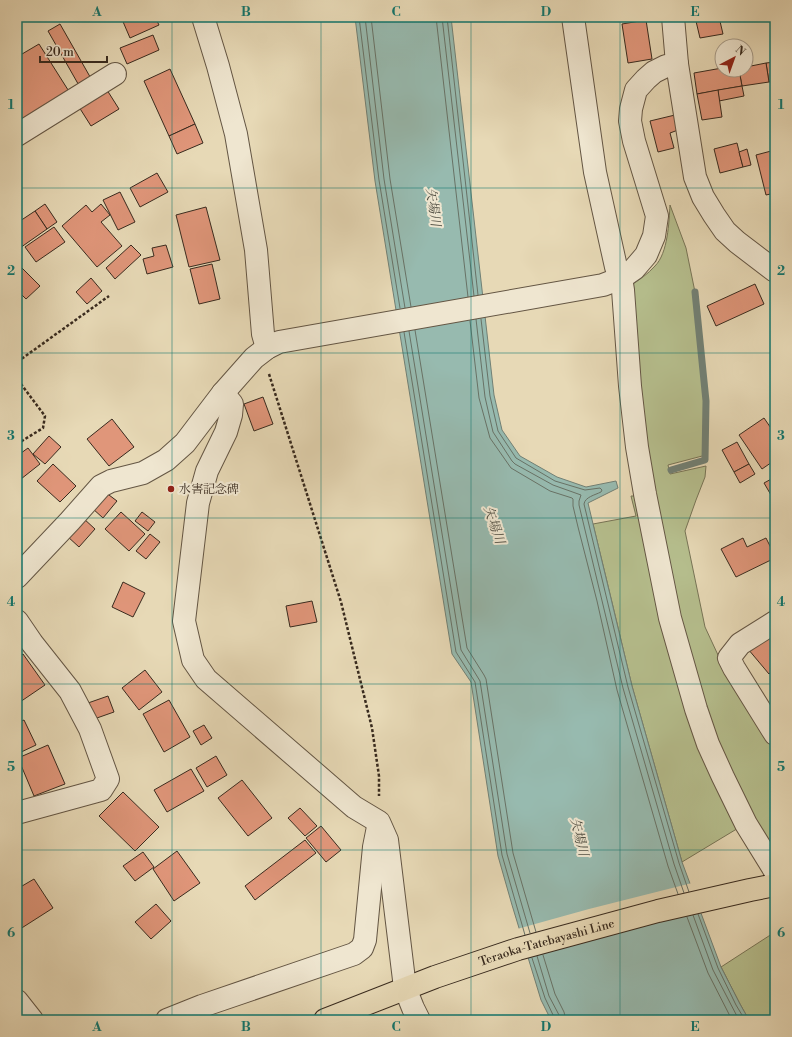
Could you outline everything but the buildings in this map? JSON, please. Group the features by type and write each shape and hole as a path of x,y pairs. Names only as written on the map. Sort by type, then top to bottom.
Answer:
{"main road":[{"name":"Teraoka-Tatebayashi Line","path":"325,1020 435,976 518,950 658,911 775,885"}],"street":[{"path":"203,17 236,134 256,250 263,334 273,345"},
{"path":"573,17 595,172 616,267 612,281 624,304 630,386 637,447 670,618 696,709 708,744 746,824 775,871"},
{"path":"673,17 677,64 695,177 703,197 725,231 775,271"},
{"path":"17,577 101,486 111,480 143,473 166,460 185,443 223,393 254,358 273,345 612,281 634,269 646,255 654,236 658,216 634,141 630,121 630,109 636,90 646,79 654,72 666,66 677,64"},
{"path":"17,135 115,74"},
{"path":"223,393 232,404 231,415 226,432 207,471 198,503 184,621 193,660 206,679 354,807 379,822 386,840 405,988 418,1020"},
{"path":"17,621 32,643 70,691 90,729 108,779 101,790 17,813"},
{"path":"775,622 740,644 729,658 775,734"},
{"path":"167,1020 202,1006 354,954 362,948 365,940 374,847 379,822"},
{"path":"17,1001 32,1020"}],"path":[{"path":"17,444 43,428 45,416 18,380 20,360 109,296"},
{"path":"273,345 268,370 341,602 372,728 379,776 379,822"}],"green space":[{"path":"670,205 686,248 695,292 706,401 706,455 668,465 670,474 706,466 705,477 685,531 705,627 718,655 775,743 775,856 731,774 695,683 650,492 630,286 655,266 663,253 667,237"},
{"path":"631,496 640,496 740,827 682,862 632,686 593,524 636,516"},
{"path":"775,932 775,1020 749,1020 721,967"}],"water":[{"name":"矢場川","path":"355,17 451,17 494,395 502,430 520,456 557,477 586,487 616,481 618,488 588,503 632,686 682,862 721,967 749,1020 551,1020 541,1000 498,856 471,682 452,654 375,181"}],"pier":[{"path":"692,883 703,913 661,921 526,958 517,929"}],"waterway":[{"path":"671,470 705,460 706,401 695,292"}],"place":[{"name":"水害記念碑","path":"171,489"}]}
